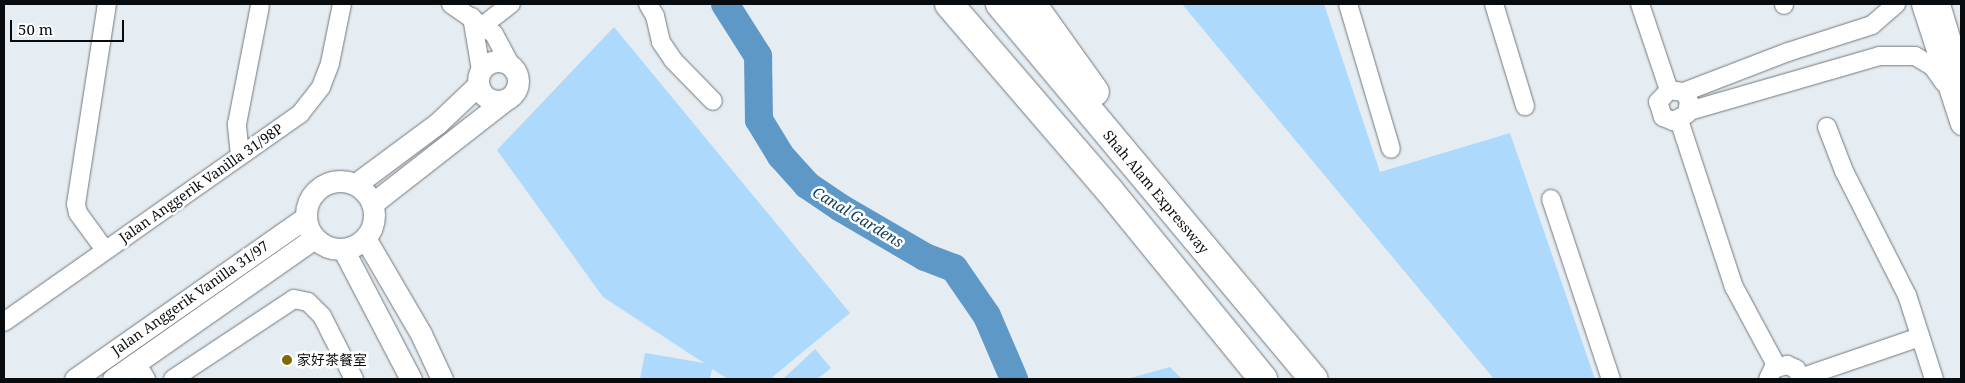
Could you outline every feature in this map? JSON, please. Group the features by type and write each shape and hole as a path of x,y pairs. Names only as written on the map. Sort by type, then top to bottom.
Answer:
{"highway":[{"path":"949,4 1109,190 1263,379"},
{"name":"Shah Alam Expressway","path":"1000,4 1195,240 1314,379"},
{"path":"1032,4 1101,101 1161,177 1195,240"}],"street":[{"path":"105,250 78,213 76,204 107,4"},
{"name":"Jalan Anggerik Vanilla 31/98P","path":"4,322 300,114 321,87 330,63 342,4"},
{"path":"372,204 506,100 517,85 512,68 494,34 478,20 451,4"},
{"path":"478,20 511,4"},
{"path":"648,4 655,16 661,42 673,60 713,102"},
{"path":"1348,4 1391,149"},
{"path":"1494,4 1525,106"},
{"path":"1640,4 1676,91 1690,101 1684,116 1734,287 1772,373 1792,366 1800,378 1920,337"},
{"path":"1896,4 1872,25 1827,42 1788,52 1660,97 1660,113 1668,120 1684,116 1879,56 1915,56 1933,67 1953,99"},
{"path":"1922,4 1961,124"},
{"path":"1938,4 1961,77"},
{"path":"240,155 237,124 260,6"},
{"path":"478,20 480,77 488,99 506,100"},
{"path":"1827,42 1835,69"},
{"path":"356,184 438,123 493,62 507,63 512,68"},
{"path":"1827,127 1844,171 1907,296 1934,379"},
{"path":"335,180 356,184 372,204 373,222 365,238 343,249 332,249 314,238 305,218 306,207 316,189 335,180"},
{"path":"1551,199 1611,379"},
{"name":"Jalan Anggerik Vanilla 31/97","path":"75,379 305,218"},
{"name":"Jalan Anggerik Vanilla 31/97","path":"113,379 141,371 314,238"},
{"path":"365,238 421,334 442,379"},
{"path":"343,249 411,379"},
{"path":"173,379 294,299 308,302 322,316 354,379"}],"shaded area":[{"path":"1182,4 1324,4 1380,172 1510,133 1595,379 1494,379"},
{"path":"614,27 850,313 770,379 728,379 712,369 710,379 640,379 645,353 704,363 603,297 497,150"},
{"path":"815,349 831,368 817,379 783,379"},
{"path":"1170,367 1182,379 1127,379"}],"waterway":[{"name":"Canal Gardens","path":"725,4 758,56 759,120 781,156 807,185 841,208 925,257 954,268 987,316 1014,379"}],"place":[{"name":"家好茶餐室","path":"287,360"}]}
